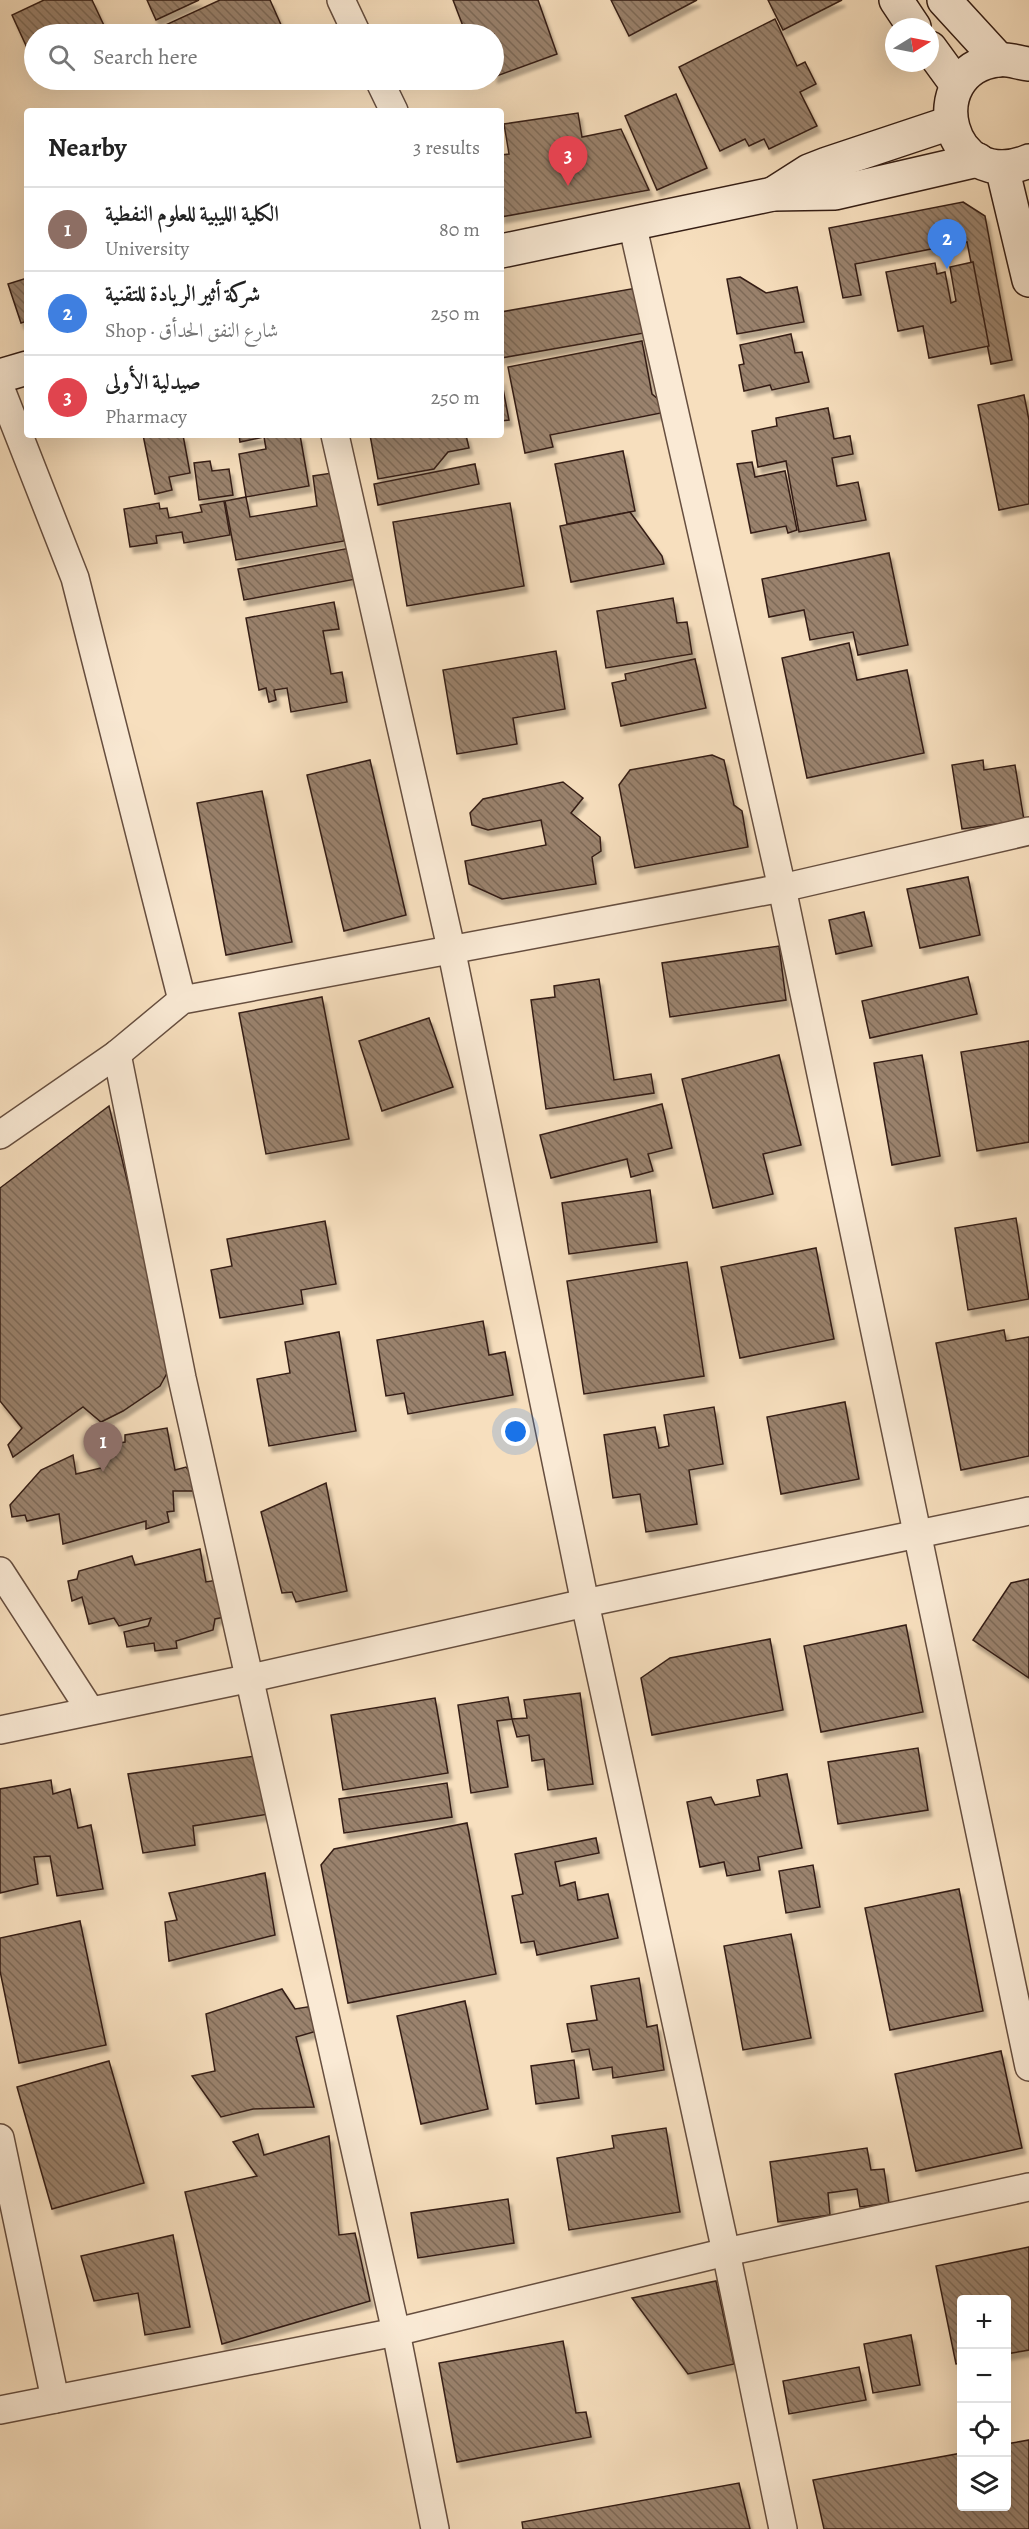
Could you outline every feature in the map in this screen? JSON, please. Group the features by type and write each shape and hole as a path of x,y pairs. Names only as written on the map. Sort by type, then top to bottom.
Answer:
{"main road":[{"path":"896,0 908,18"},
{"path":"944,0 1020,64"},
{"path":"939,60 957,85"},
{"path":"1003,163 965,151 955,138 950,123 950,104 957,85 968,72 983,63 1020,64"},
{"path":"773,194 809,171 950,123"},
{"path":"504,250 773,194 835,193 1003,163"},
{"path":"1003,163 1029,280"},
{"path":"0,376 24,369"}],"street":[{"path":"341,0 352,24"},
{"path":"384,90 393,108"},
{"path":"632,223 782,888 1029,2067"},
{"path":"0,387 75,578 182,1000"},
{"path":"336,438 451,948 585,1603 726,2252 783,2529"},
{"path":"0,1135 117,1053 182,1000 782,888 1029,831"},
{"path":"117,1053 182,1378 396,2332 435,2529"},
{"path":"0,1730 251,1678 585,1603 1029,1511"},
{"path":"0,1571 90,1710"},
{"path":"0,2138 55,2399"},
{"path":"0,2410 396,2332 726,2252 1029,2187"}],"building":[{"path":"44,0 92,0 103,24 24,24 24,41 12,15"},
{"path":"147,0 199,0 156,20"},
{"path":"220,0 270,0 281,24 168,24"},
{"path":"453,0 538,0 557,54 504,73 504,24 462,24"},
{"path":"611,0 697,0 629,36"},
{"path":"768,0 842,0 783,30"},
{"path":"775,19 797,66 805,62 816,84 800,92 817,126 769,149 764,139 749,146 745,139 720,151 679,67"},
{"path":"676,94 707,168 657,190 625,116"},
{"path":"578,113 582,137 621,129 649,190 504,216 504,155 509,154 504,124"},
{"path":"963,202 985,216 1012,360 991,364 967,242 855,264 861,295 843,298 829,228"},
{"path":"973,262 989,346 929,358 923,326 898,331 886,272 935,263 937,274 945,272 951,303 956,301 950,267"},
{"path":"740,277 766,293 797,287 804,322 737,334 727,279"},
{"path":"24,279 24,322 21,323 8,284"},
{"path":"642,287 650,332 504,357 504,311"},
{"path":"791,334 795,353 802,352 809,382 772,390 770,385 744,391 739,365 744,364 740,345"},
{"path":"642,341 652,394 664,404 666,412 550,435 553,447 525,453 508,367"},
{"path":"504,394 509,420 504,421"},
{"path":"1024,395 1029,420 1029,504 999,510 978,405"},
{"path":"828,408 834,439 850,436 853,454 832,458 837,486 858,482 866,520 799,532 786,461 758,467 752,431 777,426 776,418"},
{"path":"144,438 184,438 190,473 169,477 172,490 155,494"},
{"path":"239,438 259,438 240,442"},
{"path":"264,438 301,438 309,486 246,497 239,454 266,449"},
{"path":"371,438 467,438 469,448 448,452 434,469 378,479"},
{"path":"623,451 635,511 567,524 555,464"},
{"path":"210,461 212,471 229,469 233,495 199,500 194,463"},
{"path":"752,462 755,477 785,471 797,530 788,533 786,526 751,533 737,464"},
{"path":"475,464 479,484 378,505 374,484"},
{"path":"332,473 344,541 236,560 225,501 246,497 250,517 317,506 313,476"},
{"path":"224,501 230,535 184,543 182,532 156,536 157,543 130,547 124,509 159,503 160,509 167,508 169,518 202,512 200,505"},
{"path":"510,503 524,586 407,606 393,522"},
{"path":"630,512 662,556 664,564 571,582 560,526"},
{"path":"350,548 356,579 244,600 238,569"},
{"path":"889,553 908,645 858,655 853,632 810,640 804,610 769,617 762,579"},
{"path":"673,598 677,623 687,622 692,654 606,668 597,611"},
{"path":"334,602 339,629 323,631 331,674 342,672 347,702 291,712 287,688 274,690 276,700 269,702 266,688 259,690 246,618"},
{"path":"849,643 857,680 907,670 924,753 807,778 782,658"},
{"path":"556,651 565,709 513,718 517,744 457,754 443,670"},
{"path":"695,659 706,708 621,726 612,683 626,680 625,674"},
{"path":"712,755 724,760 734,805 742,811 748,847 635,868 619,785 630,770"},
{"path":"370,760 406,915 344,931 307,775"},
{"path":"983,760 984,770 1015,765 1024,820 962,829 952,765"},
{"path":"563,782 583,798 571,813 600,837 601,851 592,857 596,884 502,899 469,884 465,861 546,845 541,820 488,830 472,825 470,813 483,799"},
{"path":"262,791 292,942 226,955 197,803"},
{"path":"968,877 980,935 920,948 907,889"},
{"path":"864,912 872,946 836,954 829,920"},
{"path":"779,946 786,1000 670,1017 662,963"},
{"path":"968,977 977,1014 870,1038 862,1001"},
{"path":"599,979 614,1080 651,1074 654,1093 546,1109 531,1000 555,997 554,986"},
{"path":"322,997 349,1139 266,1154 239,1013"},
{"path":"429,1018 453,1087 382,1111 359,1041"},
{"path":"1029,1041 1029,1142 977,1151 961,1052"},
{"path":"779,1055 801,1145 763,1154 773,1194 713,1208 682,1079"},
{"path":"922,1055 940,1156 892,1165 874,1063"},
{"path":"662,1104 672,1148 648,1154 653,1171 631,1177 627,1159 551,1178 540,1135"},
{"path":"109,1106 172,1364 160,1386 123,1411 101,1422 83,1407 13,1457 8,1445 22,1428 0,1401 0,1188"},
{"path":"650,1190 657,1242 569,1254 562,1203"},
{"path":"1016,1218 1029,1299 968,1310 955,1228"},
{"path":"325,1221 336,1284 301,1290 303,1304 220,1318 211,1270 232,1266 227,1239"},
{"path":"816,1248 834,1339 740,1358 721,1267"},
{"path":"687,1262 704,1376 584,1394 567,1281"},
{"path":"483,1321 489,1355 505,1352 513,1395 408,1414 404,1393 386,1396 377,1340"},
{"path":"1004,1330 1006,1341 1029,1337 1029,1456 961,1470 936,1343"},
{"path":"339,1332 356,1431 269,1446 257,1379 290,1373 285,1342"},
{"path":"845,1402 859,1479 781,1494 767,1417"},
{"path":"714,1407 723,1464 689,1470 697,1524 646,1532 640,1494 613,1498 604,1435 655,1427 659,1448 669,1446 664,1415"},
{"path":"167,1428 175,1470 186,1467 194,1477 195,1491 173,1491 174,1511 167,1512 169,1522 146,1529 146,1521 63,1544 59,1514 27,1521 25,1515 12,1517 10,1505 41,1470 73,1455 76,1474 105,1467 100,1446 125,1442 125,1435"},
{"path":"326,1483 347,1591 296,1602 292,1592 282,1593 261,1512"},
{"path":"200,1549 206,1582 217,1580 225,1617 215,1619 213,1630 176,1641 177,1648 155,1651 154,1643 127,1647 124,1632 148,1626 151,1618 119,1626 114,1618 89,1624 82,1597 72,1601 68,1581 77,1579 79,1571 132,1556 135,1565"},
{"path":"1029,1579 1029,1678 973,1640 1011,1583"},
{"path":"906,1625 923,1712 821,1732 804,1646"},
{"path":"770,1639 783,1710 652,1735 641,1678 670,1658"},
{"path":"580,1693 593,1784 548,1790 544,1759 532,1761 529,1735 517,1737 512,1719 527,1718 524,1700"},
{"path":"508,1697 512,1719 497,1721 508,1787 471,1793 458,1705"},
{"path":"435,1698 448,1773 343,1790 331,1715"},
{"path":"918,1748 928,1810 838,1824 828,1762"},
{"path":"255,1756 269,1814 193,1826 195,1845 143,1853 128,1774"},
{"path":"787,1774 802,1848 758,1857 760,1870 727,1876 724,1862 700,1867 687,1802 711,1797 715,1805 760,1796 757,1780"},
{"path":"51,1780 53,1794 70,1789 78,1828 91,1825 103,1889 57,1896 50,1856 34,1857 38,1884 0,1893 0,1789"},
{"path":"447,1783 452,1817 344,1833 339,1799"},
{"path":"467,1823 496,1974 348,2003 321,1865 334,1849"},
{"path":"596,1838 599,1853 555,1862 560,1886 575,1882 578,1900 608,1894 618,1938 537,1955 534,1941 521,1943 512,1896 523,1894 515,1854"},
{"path":"813,1865 820,1907 786,1913 779,1871"},
{"path":"265,1873 275,1935 169,1961 165,1922 177,1920 169,1893"},
{"path":"959,1889 983,2011 890,2030 865,1908"},
{"path":"80,1921 106,2045 19,2063 0,1971 0,1938"},
{"path":"791,1934 811,2038 743,2050 724,1946"},
{"path":"639,1978 647,2027 657,2025 664,2070 613,2078 612,2067 593,2070 589,2049 572,2052 567,2024 597,2020 591,1986"},
{"path":"282,1989 295,2009 313,2006 317,2031 296,2037 314,2107 253,2109 221,2117 192,2076 215,2071 206,2014"},
{"path":"465,2001 488,2109 421,2124 397,2016"},
{"path":"1001,2051 1022,2148 916,2171 895,2074"},
{"path":"574,2060 579,2098 536,2104 531,2066"},
{"path":"109,2061 144,2183 52,2209 17,2087"},
{"path":"666,2128 680,2212 569,2230 557,2158 614,2148 612,2136"},
{"path":"258,2134 264,2155 329,2136 339,2235 355,2233 370,2301 222,2344 185,2192 257,2176 233,2142"},
{"path":"867,2148 871,2170 884,2169 889,2203 860,2207 857,2189 828,2193 830,2215 778,2222 770,2162"},
{"path":"508,2199 514,2243 418,2258 411,2213"},
{"path":"173,2235 190,2327 145,2335 138,2293 94,2301 81,2256"},
{"path":"1029,2247 1029,2350 1011,2353 1011,2295 957,2295 956,2364 936,2266"},
{"path":"716,2281 734,2364 688,2374 632,2298"},
{"path":"911,2335 920,2385 873,2393 864,2344"},
{"path":"563,2341 576,2413 586,2412 591,2437 457,2462 439,2363"},
{"path":"859,2367 866,2400 789,2414 783,2381"},
{"path":"1029,2440 1029,2529 824,2529 813,2480 957,2454 957,2511 1011,2511 1011,2443"},
{"path":"739,2483 750,2529 523,2529 522,2522"}],"place":[{"name":"صيدلية الأولى","path":"568,186"},
{"name":"شركة أثير الريادة للتقنية","path":"947,269"},
{"name":"الكلية الليبية للعلوم النفطية","path":"103,1472"}]}
